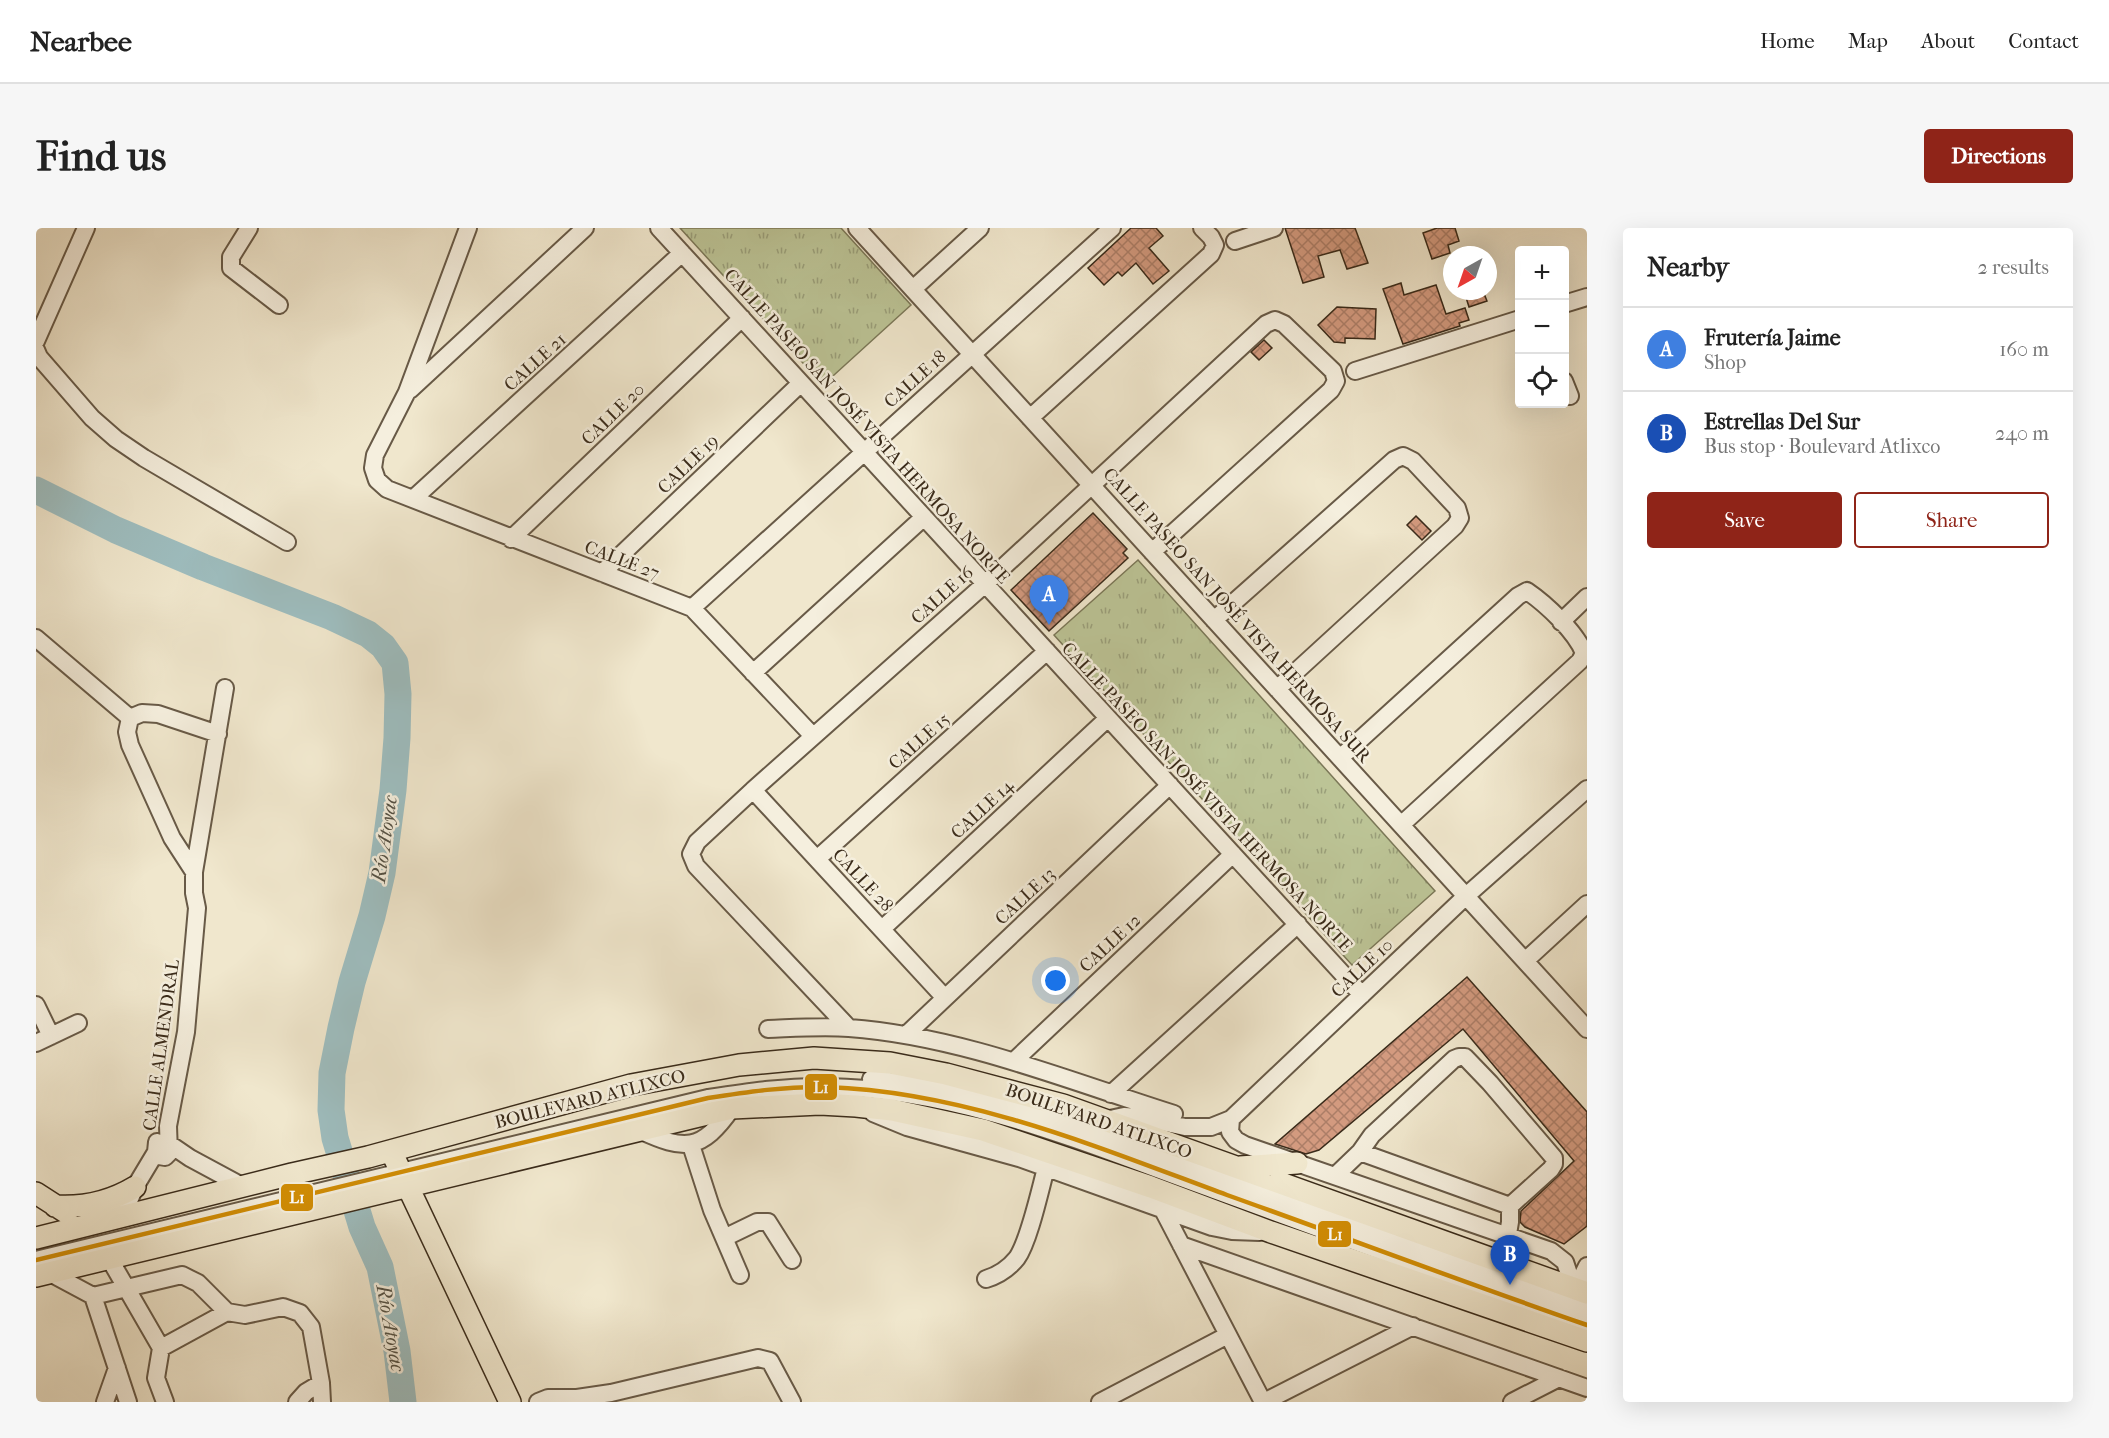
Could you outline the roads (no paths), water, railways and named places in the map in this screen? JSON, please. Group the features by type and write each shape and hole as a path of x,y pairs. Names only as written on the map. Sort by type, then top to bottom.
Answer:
{"main road":[{"name":"BOULEVARD ATLIXCO","path":"41,1270 109,1258 300,1193 399,1168 631,1085 739,1065 814,1058 890,1063 1026,1094 1503,1264 1575,1303 1587,1341"},
{"name":"BOULEVARD ATLIXCO","path":"36,1238 242,1186 300,1193 399,1168 639,1130 732,1108 820,1104 892,1110 983,1130 1151,1187 1271,1232 1575,1303"},
{"path":"1232,1168 1297,1163"},
{"path":"399,1168 510,1402"},
{"path":"55,1206 96,1204 123,1194 135,1186"},
{"path":"36,1193 87,1226"}],"street":[{"path":"36,341 86,228"},
{"path":"249,228 231,257 231,268 279,305"},
{"path":"407,393 468,228"},
{"path":"407,393 585,228"},
{"name":"CALLE PASEO SAN JOSÉ VISTA HERMOSA NORTE","path":"659,228 1362,994"},
{"name":"CALLE PASEO SAN JOSÉ VISTA HERMOSA SUR","path":"857,228 1586,1026"},
{"path":"913,289 981,228"},
{"name":"CALLE 18","path":"692,608 1112,228"},
{"path":"1030,418 1211,254 1215,245 1202,228"},
{"path":"1235,241 1274,228"},
{"name":"CALLE 21","path":"413,499 682,253"},
{"path":"1569,302 1587,297"},
{"name":"CALLE 20","path":"512,539 742,318"},
{"name":"CALLE 16","path":"848,1027 696,866 691,854 697,842 753,789 985,584 1266,324 1275,320 1284,324 1333,371 1336,381 1331,390 1152,552"},
{"path":"1355,371 1515,321"},
{"path":"36,350 39,357 77,402 116,439 144,458 287,542"},
{"name":"CALLE 19","path":"602,573 801,383"},
{"name":"CALLE 27","path":"407,393 375,455 373,468 377,480 387,489 692,608 813,736"},
{"path":"1214,620 1386,468 1403,456 1413,461 1456,508 1460,518 1455,526 1277,689"},
{"path":"753,673 924,517"},
{"path":"1340,758 1518,596 1527,591 1561,622 1581,646 1584,653 1580,661 1401,825"},
{"path":"1561,622 1587,597"},
{"path":"36,638 130,718"},
{"name":"CALLE 15","path":"817,859 1047,651"},
{"name":"CALLE ALMENDRAL","path":"122,1217 135,1186 162,1148 168,1126 188,1012 197,908 194,872 225,688"},
{"path":"130,718 142,713 158,714 218,734"},
{"path":"130,718 127,732 130,745 169,832 194,872"},
{"name":"CALLE 14","path":"882,929 1108,718"},
{"name":"CALLE 13","path":"906,1035 1170,785"},
{"name":"CALLE 28","path":"753,789 945,998"},
{"name":"CALLE 10","path":"1231,1119 1466,896 1587,789"},
{"name":"CALLE 12","path":"1014,1061 1233,854"},
{"path":"1525,961 1587,904"},
{"path":"1111,1094 1298,924"},
{"path":"36,1005 43,1039 78,1023"},
{"path":"768,1029 848,1027 906,1035 1014,1061 1185,1118 1231,1119"},
{"path":"1335,1176 1360,1152 1372,1135 1454,1059 1465,1057 1554,1158 1551,1169 1510,1206 1503,1264"},
{"path":"399,1168 688,1103 748,1092 828,1087 900,1093 955,1103 1028,1124 1575,1303 1587,1309"},
{"path":"856,1106 907,1127 1019,1158 1212,1227 1232,1231 1271,1232"},
{"path":"639,1130 676,1145 691,1145 720,1126 732,1108"},
{"path":"1104,1121 1124,1116 1185,1127 1211,1127 1231,1119"},
{"path":"1231,1119 1230,1132 1236,1140 1245,1145 1558,1255 1569,1269 1575,1303 1587,1325"},
{"path":"691,1145 708,1199 740,1275"},
{"path":"162,1148 190,1158 242,1186"},
{"path":"1360,1152 1510,1206"},
{"path":"986,1279 999,1275 1018,1257 1046,1168"},
{"path":"36,1252 300,1193"},
{"path":"41,1270 300,1193"},
{"path":"1162,1210 1264,1402 1413,1326"},
{"path":"724,1238 757,1221 768,1222 792,1260"},
{"path":"1181,1245 1587,1388"},
{"path":"109,1258 161,1348 156,1378 165,1402"},
{"path":"1575,1303 1587,1266"},
{"path":"41,1270 93,1296 182,1275 198,1283 227,1312 244,1315 283,1307 300,1313 310,1327 321,1383 322,1402"},
{"path":"93,1296 128,1402"},
{"path":"161,1348 227,1312"},
{"path":"1100,1402 1228,1335"},
{"path":"538,1402 548,1398 574,1400 613,1397 758,1358 770,1361 792,1402"},
{"path":"105,1402 117,1368"},
{"path":"1512,1402 1558,1378"},
{"path":"297,1402 306,1392 321,1383"}],"waterway":[{"name":"Río Atoyac","path":"36,490 116,530 203,567 332,617 368,634 383,646 395,663 398,694 397,738 382,873 341,1028 332,1073 331,1110 335,1138 362,1227 380,1267 397,1351 403,1402"}],"place":[{"name":"Frutería Jaime","path":"1049,625"},
{"name":"Estrellas Del Sur","path":"1510,1285"}]}
